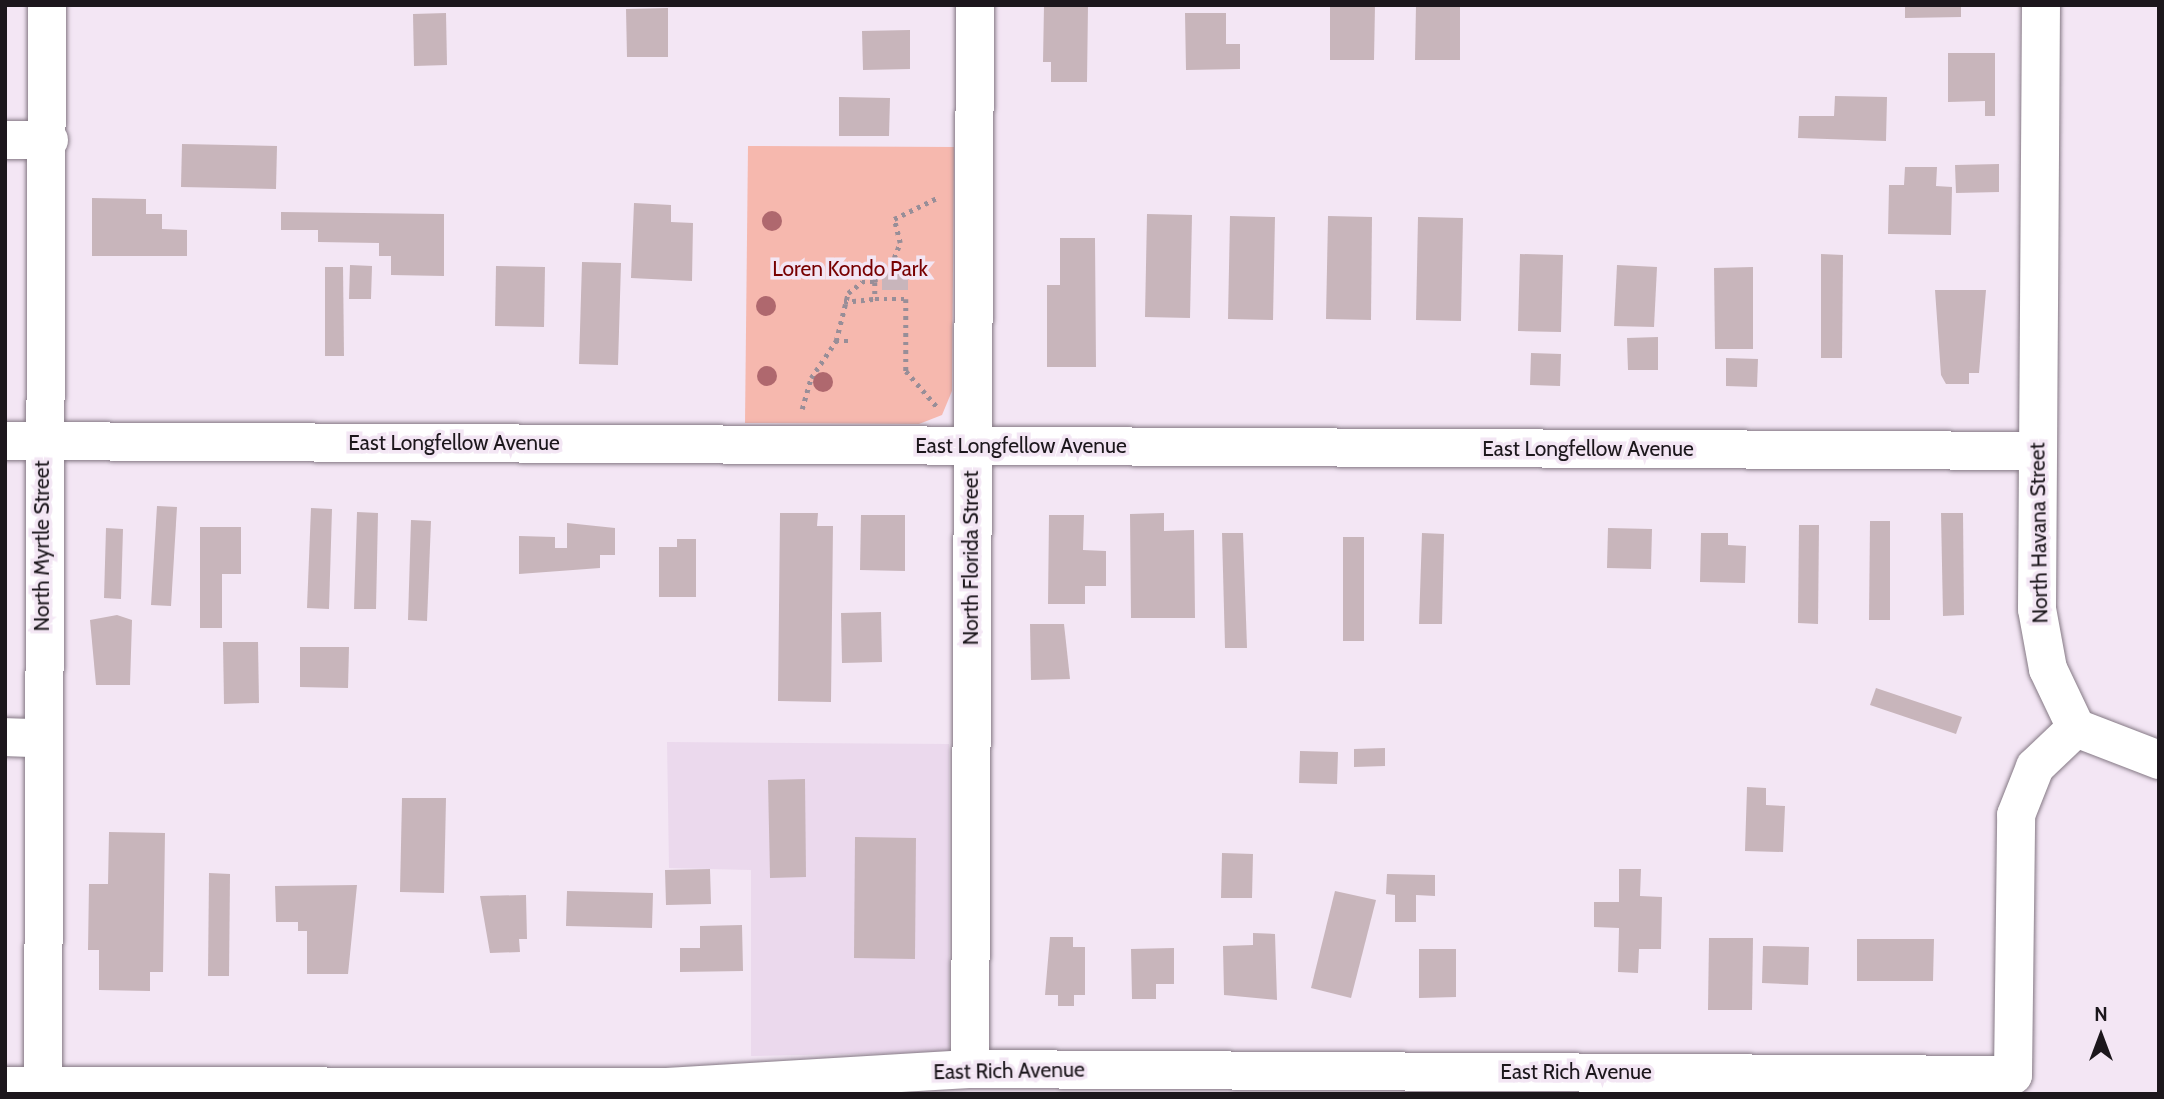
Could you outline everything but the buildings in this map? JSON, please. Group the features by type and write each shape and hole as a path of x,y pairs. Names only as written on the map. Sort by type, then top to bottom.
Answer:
{"street":[{"name":"North Myrtle Street","path":"43,1086 23,738 43,441 50,140 47,5"},
{"name":"North Florida Street","path":"970,1069 975,5"},
{"name":"North Havana Street","path":"2041,5 2037,609 2048,669 2076,728"},
{"path":"5,140 50,140"},
{"name":"East Longfellow Avenue","path":"5,441 2036,451"},
{"path":"2076,728 2159,760"},
{"name":"East Rich Avenue","path":"5,1086 665,1087 970,1069 1261,1082 2013,1075 2016,815 2035,767 2076,728"}],"path":[{"path":"861,270 875,270 897,250 894,219 928,198 948,197"},
{"path":"875,270 875,299"},
{"path":"802,416 806,388 836,341 844,302 855,285 875,282"},
{"path":"844,302 868,305 875,299 906,299 906,371 939,409"},
{"path":"836,341 851,341"}],"shaded area":[{"path":"667,742 949,744 949,1052 751,1056 751,870 669,868"}],"green space":[{"name":"Loren Kondo Park","path":"748,146 954,147 952,391 942,415 919,424 745,423"}]}
